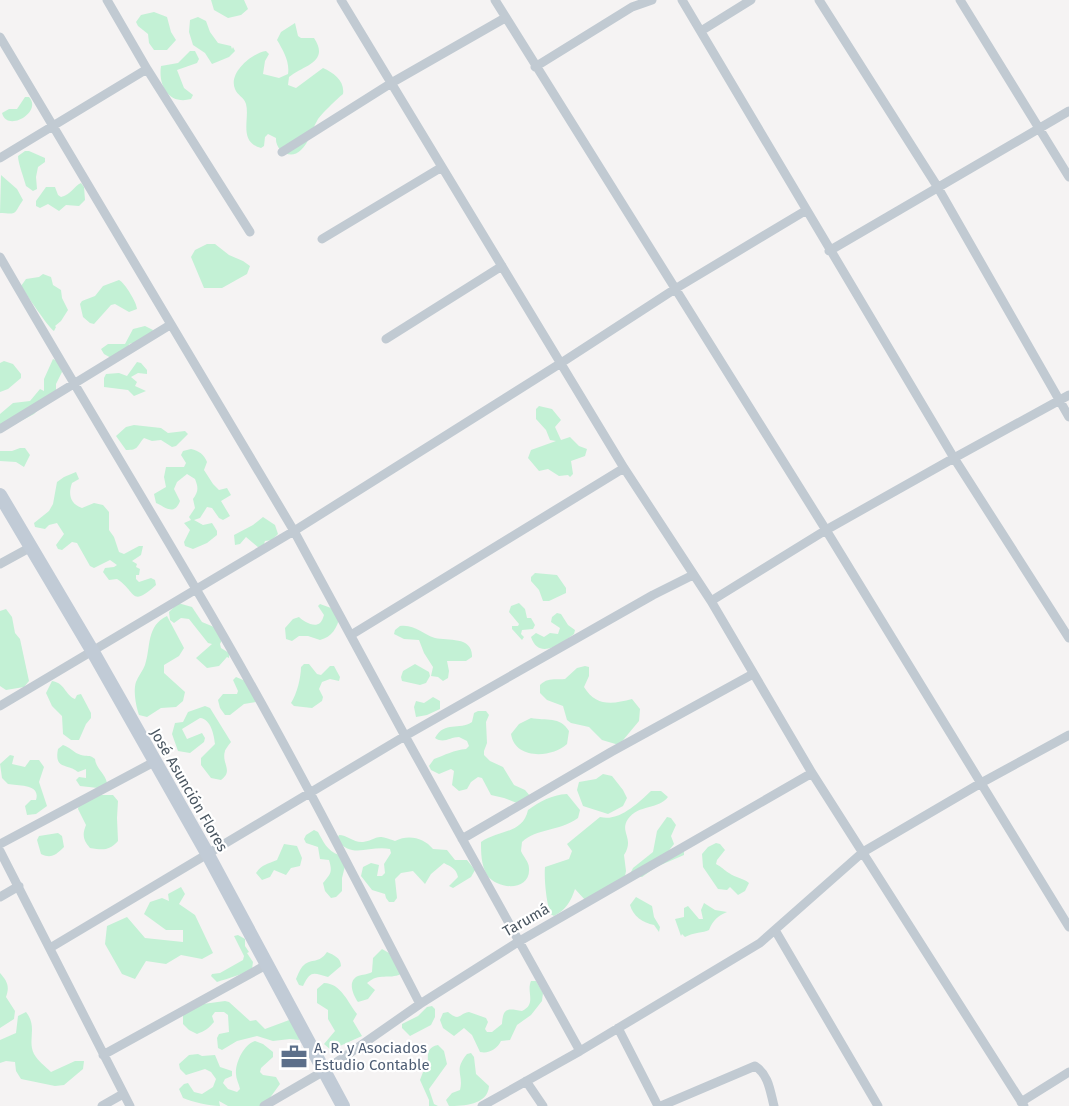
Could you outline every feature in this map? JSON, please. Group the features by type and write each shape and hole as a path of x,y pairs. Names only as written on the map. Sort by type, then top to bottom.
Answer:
{"street":[{"path":"107,0 147,69 250,232"},
{"path":"341,0 393,82 624,468 711,601 812,773 1023,1104 1069,1072"},
{"path":"495,0 826,530 1069,927"},
{"path":"535,67 632,7 652,0"},
{"path":"682,0 805,211 954,458 1069,638"},
{"path":"701,31 751,0"},
{"path":"819,0 937,186 1069,417"},
{"path":"960,0 1069,177"},
{"path":"282,152 393,82 505,18"},
{"path":"0,37 294,531 580,1051"},
{"path":"0,158 147,69"},
{"path":"829,251 1069,111"},
{"path":"322,238 442,167"},
{"path":"0,706 294,531 675,289 805,211"},
{"path":"0,256 73,384 197,590 311,793 420,1004"},
{"path":"386,339 502,266"},
{"path":"0,429 170,325"},
{"path":"711,601 826,530 1069,395"},
{"path":"351,635 624,468"},
{"name":"José Asunción Flores","path":"0,495 93,652 207,854 343,1106"},
{"path":"0,564 31,547"},
{"path":"50,948 405,736 653,595 693,575"},
{"path":"462,839 611,752 753,674"},
{"path":"482,1106 580,1051 760,943 863,852 1069,735"},
{"path":"0,844 154,762"},
{"name":"Tarumá","path":"264,1106 324,1071 420,1004 518,942 812,773"},
{"path":"0,851 130,1106"},
{"path":"0,897 19,886"},
{"path":"775,930 878,1106"},
{"path":"104,1055 266,965"},
{"path":"618,1028 659,1106 755,1066 762,1070 766,1077 774,1106"},
{"path":"526,1081 543,1106"},
{"path":"102,1106 123,1094"}],"green space":[{"path":"211,0 244,0 248,9 241,15 228,18 214,10"},
{"path":"154,12 167,17 176,40 167,50 154,50 149,43 148,34 136,22 141,15"},
{"path":"198,17 206,21 218,43 231,46 232,49 233,47 235,51 229,57 212,64 205,53 193,45 189,32 190,20"},
{"path":"295,23 298,36 314,38 319,53 313,62 289,77 288,85 296,88 323,68 338,78 343,94 318,119 304,147 297,153 288,154 278,146 276,138 268,134 261,148 250,141 246,129 246,104 236,91 234,83 238,70 248,60 266,51 269,54 265,61 263,74 279,78 288,74 287,61 277,40 281,32"},
{"path":"190,51 195,51 199,59 197,63 177,70 184,88 193,95 191,99 177,99 163,87 161,66 178,63"},
{"path":"25,97 29,97 32,103 28,114 16,121 5,119 2,113 9,109 17,109"},
{"path":"25,151 45,158 45,162 38,167 37,189 33,191 26,186 19,163 18,156"},
{"path":"1,175 17,189 23,200 13,213 0,213"},
{"path":"81,183 84,187 85,200 79,206 66,205 59,211 48,204 40,208 36,206 36,201 46,187 55,187 61,197"},
{"path":"207,244 215,244 229,255 250,266 247,274 222,288 204,288 191,257 195,250"},
{"path":"43,274 51,277 53,285 61,290 68,310 55,326 54,331 21,286 26,279"},
{"path":"119,280 130,293 137,309 129,312 115,304 111,305 94,324 90,323 83,317 80,304 82,301 95,296 103,286"},
{"path":"145,326 153,330 150,339 129,344 127,353 111,358 101,349 108,344 125,344 133,329"},
{"path":"53,359 60,362 62,372 56,384 56,392 34,414 0,432 0,414 13,403 30,401 40,389 44,391 44,379"},
{"path":"4,361 13,364 21,374 21,378 8,389 0,392 0,363"},
{"path":"137,362 147,370 147,374 138,373 131,377 137,382 135,386 146,391 134,396 128,390 104,387 106,374 119,373 127,376"},
{"path":"539,406 552,409 561,420 555,427 561,440 570,437 579,446 587,449 585,456 571,461 573,474 570,477 568,475 559,476 548,469 539,471 528,458 531,450 556,441 550,440 546,430 536,419 536,409"},
{"path":"134,425 161,428 168,433 185,431 188,434 176,446 172,447 161,440 152,441 144,438 135,449 126,450 116,436 126,427"},
{"path":"25,448 30,455 24,467 16,462 0,461 0,451"},
{"path":"191,449 204,457 207,462 204,470 213,484 219,490 227,488 231,495 221,501 230,516 223,520 212,508 207,507 200,518 194,520 203,525 212,523 217,535 207,543 193,549 185,546 184,542 190,530 184,523 191,520 189,517 195,508 193,499 197,484 195,479 187,474 177,482 174,489 180,501 175,508 169,509 156,503 154,494 166,487 164,477 166,467 184,467 186,463 181,455 183,451"},
{"path":"76,472 79,479 72,483 70,491 75,504 82,508 94,503 103,505 109,512 109,530 119,552 124,554 143,546 141,555 132,561 140,569 136,579 139,582 151,578 155,580 156,585 142,596 134,596 117,579 109,580 103,572 105,568 117,565 110,560 94,568 90,566 77,543 72,542 62,550 58,549 56,545 64,534 57,523 45,529 35,527 34,523 49,511 53,504 57,482"},
{"path":"263,517 275,525 278,534 272,540 265,541 263,547 259,548 246,537 240,544 235,545 234,535"},
{"path":"535,573 557,575 566,588 566,593 549,601 543,601 539,590 531,581"},
{"path":"178,603 192,607 202,622 214,627 222,640 221,648 229,653 229,658 227,657 219,666 207,668 196,658 212,644 208,643 189,619 181,618 174,623 170,620 169,612"},
{"path":"519,603 525,609 527,618 531,618 535,625 533,629 522,630 521,634 524,637 522,640 512,629 512,626 519,624 509,612 511,606"},
{"path":"320,604 331,608 340,616 331,634 320,640 308,636 299,636 292,641 286,639 285,628 293,619 299,617 312,624 320,623 324,615 318,606"},
{"path":"6,609 12,617 15,633 20,639 29,681 24,687 6,690 0,686 0,611"},
{"path":"557,613 561,614 568,625 575,630 574,634 551,648 539,648 531,637 536,633 544,637 550,633 558,634 560,628 551,622 552,617"},
{"path":"167,616 184,648 179,656 164,665 164,673 185,692 183,701 176,707 161,708 147,717 139,715 135,686 145,665 152,631 160,620"},
{"path":"400,626 414,628 435,638 464,643 471,650 472,657 466,661 447,661 448,678 443,681 431,676 433,667 419,640 404,639 394,634"},
{"path":"309,664 317,674 321,675 330,666 334,666 340,677 339,681 330,679 322,682 319,689 323,697 322,701 312,708 294,706 291,703 298,685 301,667"},
{"path":"415,664 429,672 430,676 426,683 420,685 402,681 403,671"},
{"path":"589,667 589,676 584,687 594,698 612,703 632,699 640,709 639,721 619,745 602,740 589,727 571,723 567,720 563,706 547,700 540,693 540,685 543,682 565,679 577,668"},
{"path":"236,677 248,682 256,702 244,704 230,715 225,715 218,700 223,694 237,694 233,680"},
{"path":"52,681 60,684 75,699 81,694 91,713 91,718 79,740 71,740 63,734 62,716 52,706 46,693"},
{"path":"433,697 440,701 440,709 416,717 414,707 416,701 424,703"},
{"path":"205,706 210,708 231,742 224,755 227,773 221,780 211,778 201,765 201,758 215,744 213,732 207,721 200,718 182,729 187,739 202,733 205,738 204,742 190,753 178,751 172,734 175,723 183,722 188,712"},
{"path":"486,711 489,715 486,722 487,743 484,755 490,761 503,767 514,785 525,790 531,797 522,805 491,795 482,778 478,777 467,789 459,791 452,785 454,771 451,769 439,774 431,770 429,766 434,759 469,746 467,741 459,737 444,740 435,738 443,729 472,722 474,713"},
{"path":"531,718 561,723 569,731 567,744 544,754 535,754 519,748 511,734 519,724"},
{"path":"63,745 83,756 95,759 107,783 98,788 80,786 76,780 79,777 86,778 86,769 78,772 60,763 57,756 58,749"},
{"path":"10,755 14,756 12,764 25,767 30,760 39,760 44,767 39,782 47,806 36,814 27,815 25,806 31,800 36,800 35,791 32,788 8,784 2,778 0,764"},
{"path":"603,774 612,776 627,798 623,806 608,814 583,806 577,790 579,782 596,779"},
{"path":"651,791 661,791 668,797 659,804 637,811 628,819 625,828 628,844 624,855 626,871 624,881 586,901 575,889 570,901 562,911 554,916 547,912 549,909 545,867 569,859 572,851 567,844 600,817 614,817 621,814"},
{"path":"567,794 580,810 578,818 563,826 534,834 522,842 521,851 529,868 525,881 519,885 505,886 492,880 484,867 481,842 515,828 525,818 528,810 542,801"},
{"path":"87,795 113,795 118,801 118,841 109,848 90,848 85,840 86,825 78,809 80,800"},
{"path":"667,817 671,818 676,825 671,836 674,844 667,853 684,851 684,855 656,867 642,877 633,876 631,872 633,868 653,852 657,831"},
{"path":"314,830 318,832 328,848 339,855 345,866 342,891 336,897 331,898 325,891 323,883 330,873 329,860 320,859 318,847 306,843 304,839"},
{"path":"58,833 62,836 64,847 53,855 41,854 37,840 39,836"},
{"path":"339,835 360,842 378,837 395,841 416,838 433,849 447,850 455,860 467,860 475,870 471,877 453,888 449,886 458,877 457,874 453,868 444,863 431,874 425,884 413,871 401,873 395,879 397,898 394,902 389,902 385,894 372,890 361,876 363,867 371,863 379,865 377,876 382,876 385,873 384,864 391,853 390,849 348,849 337,839"},
{"path":"716,843 725,850 716,864 749,883 745,891 738,895 730,887 727,890 718,889 703,867 702,854"},
{"path":"284,844 297,846 302,858 300,866 291,868 286,875 274,870 270,877 262,880 256,873 263,866 277,860"},
{"path":"181,887 185,894 179,904 195,915 213,953 202,959 181,955 166,964 146,961 135,979 122,974 105,944 107,926 127,917 145,938 183,942 183,930 166,930 144,914 150,902 162,898 169,901 168,894"},
{"path":"636,897 652,906 654,917 660,927 659,932 654,925 642,921 633,912 630,905"},
{"path":"704,903 715,910 727,912 716,919 709,930 685,937 682,934 681,936 675,919 684,917 684,908 688,906 699,919 703,919 701,910"},
{"path":"238,935 245,939 245,946 249,952 247,953 253,962 252,969 217,982 211,976 212,974 220,973 243,960 244,956 234,936"},
{"path":"382,949 389,953 401,974 380,977 367,983 375,990 368,999 358,1002 353,992 353,981 358,976 372,972 373,958"},
{"path":"327,952 338,959 341,966 328,977 313,974 308,977 303,986 299,985 296,979 303,966 321,958"},
{"path":"0,973 7,984 6,997 15,1011 14,1019 0,1028"},
{"path":"531,981 536,981 543,993 542,1001 531,1015 517,1025 510,1040 501,1041 492,1050 480,1052 472,1035 464,1028 454,1036 443,1028 440,1020 443,1013 448,1012 457,1017 469,1012 486,1018 488,1022 485,1029 487,1032 492,1032 502,1024 503,1015 507,1010 522,1011 529,1005"},
{"path":"324,983 335,986 347,999 357,1014 353,1021 362,1036 331,1050 324,1044 335,1031 328,1019 328,1010 317,1003 317,989"},
{"path":"225,1001 250,1021 256,1020 265,1029 292,1019 301,1033 299,1040 273,1041 257,1036 237,1041 222,1050 218,1048 217,1038 219,1034 229,1032 228,1015 224,1012 215,1012 212,1016 214,1022 197,1034 183,1024 183,1015 203,1004"},
{"path":"432,1006 435,1009 435,1017 431,1025 410,1036 402,1028 402,1024"},
{"path":"26,1012 32,1028 31,1044 34,1054 51,1072 75,1061 84,1061 83,1069 64,1085 55,1086 21,1079 16,1071 15,1062 0,1063 0,1040 16,1033 18,1016"},
{"path":"255,1041 273,1052 273,1057 261,1068 260,1072 263,1075 276,1077 280,1084 264,1106 228,1106 219,1101 220,1106 216,1106 183,1098 179,1089 184,1084 188,1083 194,1092 202,1094 213,1087 216,1079 211,1072 205,1069 186,1075 180,1069 179,1064 189,1055 215,1055 220,1067 232,1071 232,1076 225,1079 223,1083 228,1089 237,1092 240,1089 236,1078 239,1060 247,1046"},
{"path":"438,1045 444,1051 447,1064 429,1089 434,1104 438,1106 429,1106 429,1100 420,1080 423,1072 427,1070 430,1049"},
{"path":"471,1053 474,1057 476,1074 489,1086 488,1092 480,1101 461,1106 449,1106 446,1100 452,1093 460,1090 461,1065 467,1054"}],"place":[{"name":"A. R. y Asociados Estudio Contable","path":"294,1057"}]}
